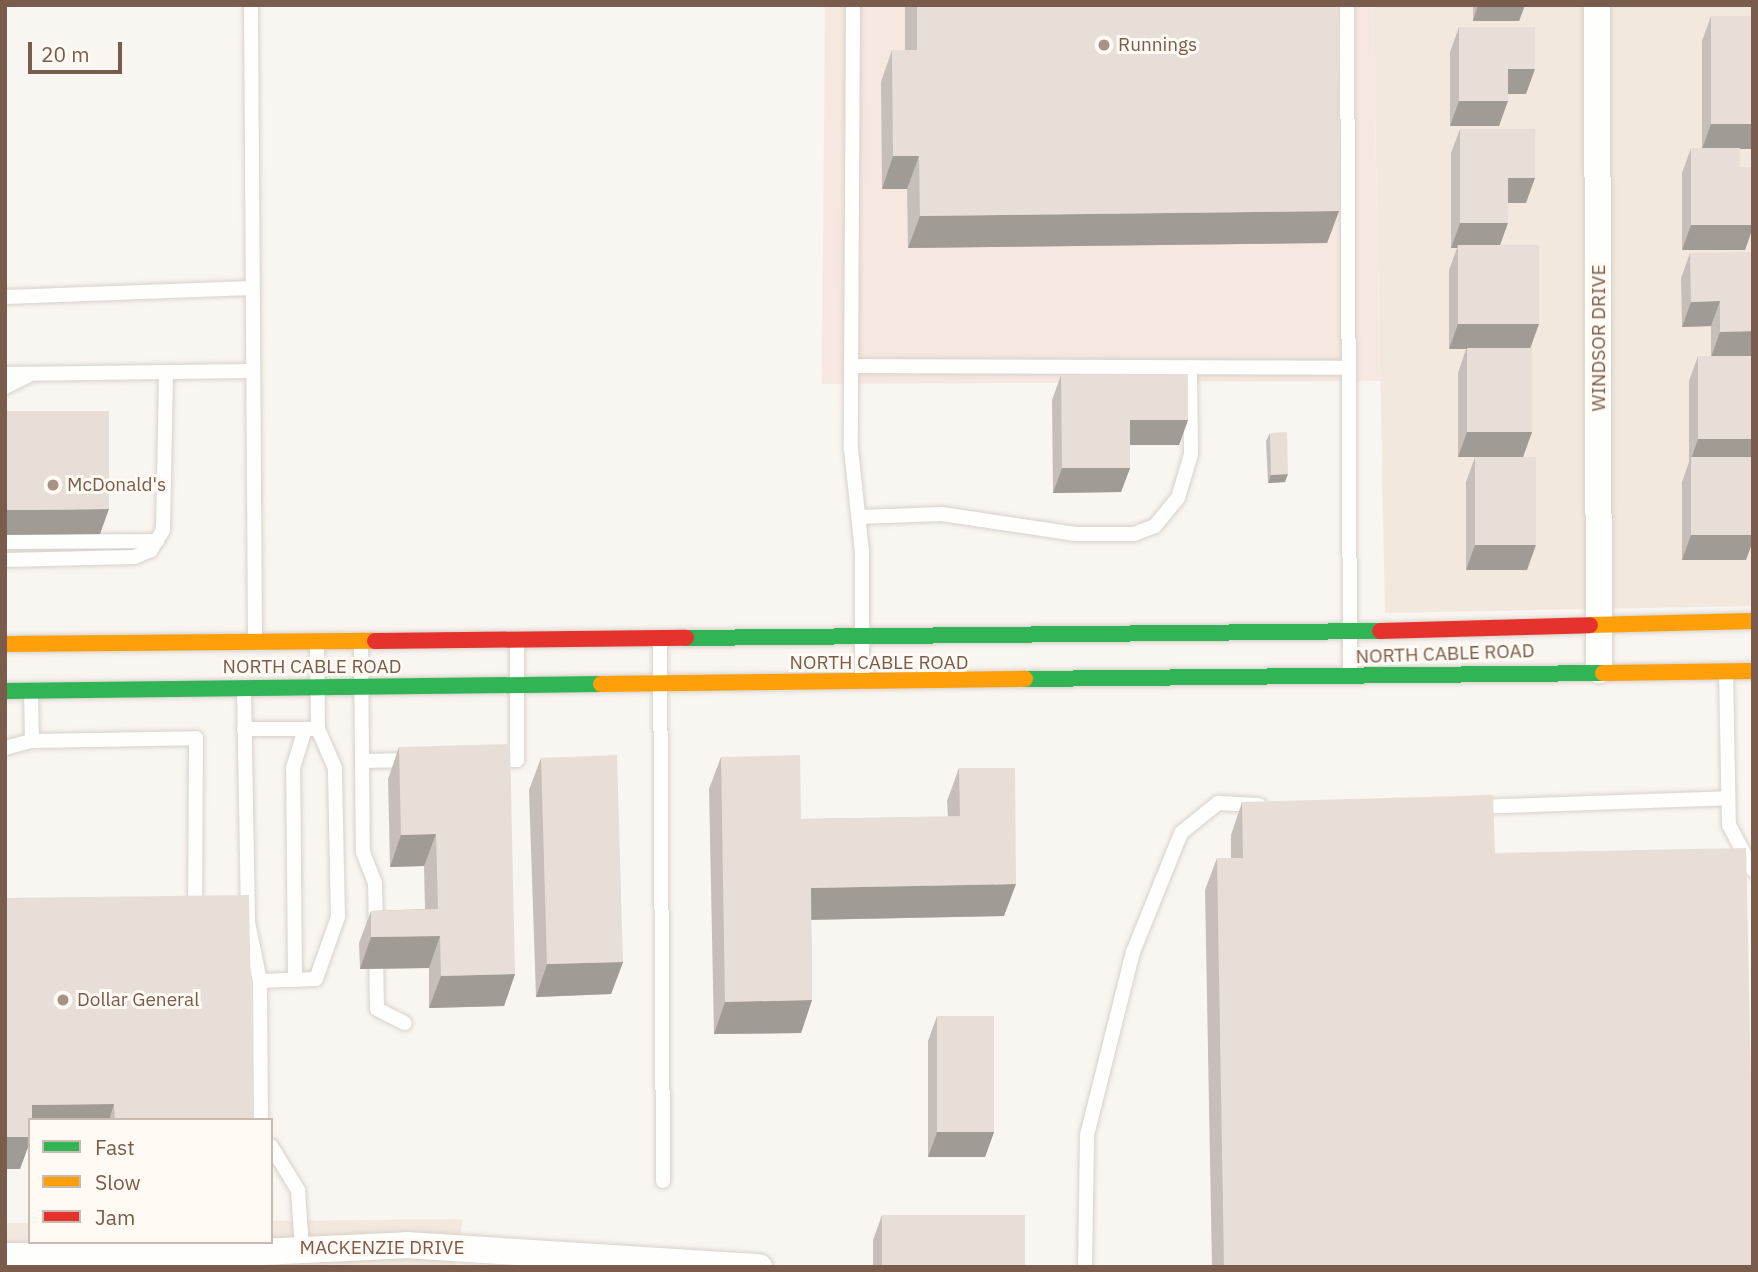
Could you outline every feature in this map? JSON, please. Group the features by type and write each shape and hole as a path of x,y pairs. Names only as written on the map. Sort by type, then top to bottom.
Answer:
{"street":[{"name":"WINDSOR DRIVE","path":"1597,5 1599,670"},
{"name":"NORTH CABLE ROAD","path":"5,644 1349,632 1600,622 1753,621"},
{"name":"NORTH CABLE ROAD","path":"5,691 1350,679 1599,670 1753,671"},
{"name":"MACKENZIE DRIVE","path":"5,1256 197,1261 302,1248 406,1245 759,1267"}],"lane":[{"path":"251,5 255,641"},
{"path":"853,5 851,366 860,517 862,684"},
{"path":"1347,5 1350,679"},
{"path":"5,297 252,288"},
{"path":"851,366 1348,368"},
{"path":"860,517 943,514 1076,534 1134,534 1155,526 1178,498 1191,454 1190,368"},
{"path":"5,374 252,371"},
{"path":"5,560 134,557 157,541 163,530 166,372"},
{"path":"5,387 33,373"},
{"path":"5,542 157,541"},
{"path":"478,760 517,760 517,639"},
{"path":"660,639 663,1181"},
{"path":"295,980 293,768 312,729 317,689 317,640"},
{"path":"361,640 363,852 376,883 377,1009 405,1023"},
{"path":"1726,671 1729,825 1753,870"},
{"path":"244,688 248,922 260,982 261,1118"},
{"path":"31,691 32,741"},
{"path":"244,729 312,729"},
{"path":"260,982 316,979 338,917 335,768 312,729"},
{"path":"5,748 32,741 197,738 197,911 171,911"},
{"path":"362,761 427,760"},
{"path":"1461,808 1728,798"},
{"path":"1084,1267 1087,1135 1133,952 1181,833 1218,803 1282,807"},
{"path":"273,1149 298,1190 302,1248"}],"shaded area":[{"path":"825,5 1373,5 1380,381 822,384"},
{"path":"1373,5 1753,5 1753,606 1385,613"},
{"path":"463,1219 455,1267 5,1267 5,1223 28,1223 28,1244 273,1244 273,1221"}],"building":[{"path":"917,5 1336,5 1339,211 920,216 919,156 893,156 892,50 917,50"},
{"path":"1711,16 1753,16 1753,124 1711,124"},
{"path":"1459,27 1535,27 1535,69 1508,69 1508,101 1459,101"},
{"path":"1460,129 1535,129 1535,178 1508,178 1508,223 1460,223"},
{"path":"1691,148 1740,148 1740,167 1753,167 1753,225 1691,225"},
{"path":"1458,245 1539,245 1539,324 1458,324"},
{"path":"1753,252 1753,331 1720,332 1720,301 1691,302 1690,253"},
{"path":"1467,348 1532,348 1532,432 1467,432"},
{"path":"1698,356 1751,356 1753,439 1698,439"},
{"path":"1188,374 1188,420 1130,420 1130,468 1062,468 1061,375"},
{"name":"McDonald's","path":"5,411 109,411 109,509 5,510"},
{"path":"1287,432 1288,474 1271,475 1270,433"},
{"path":"1475,457 1536,457 1536,545 1475,545"},
{"path":"1691,457 1753,457 1753,535 1691,535"},
{"path":"510,744 515,974 441,976 440,936 371,937 371,911 438,909 436,834 401,835 399,747"},
{"path":"617,755 623,962 547,964 541,758"},
{"path":"800,755 801,819 960,816 959,768 1015,768 1016,884 811,888 812,1000 725,1002 721,757"},
{"path":"1493,795 1495,853 1746,848 1753,1267 1224,1267 1217,858 1243,858 1242,802"},
{"path":"249,895 253,1118 115,1118 114,1104 32,1105 32,1118 28,1118 28,1137 5,1137 5,898"},
{"path":"937,1016 994,1016 994,1132 937,1132"},
{"path":"882,1215 1025,1215 1025,1267 882,1267"}],"traffic: fast":[{"path":"686,638 1380,631"},
{"path":"1025,679 1603,673"},
{"path":"5,691 601,684"}],"traffic: slow":[{"path":"1590,625 1753,621"},
{"path":"5,644 375,641"},
{"path":"1603,673 1753,671"},
{"path":"601,684 1025,679"}],"traffic: jam":[{"path":"1380,631 1590,625"},
{"path":"375,641 686,638"}],"place":[{"name":"Runnings","path":"1104,45"},
{"name":"McDonald's","path":"53,485"},
{"name":"Dollar General","path":"63,1000"}]}
